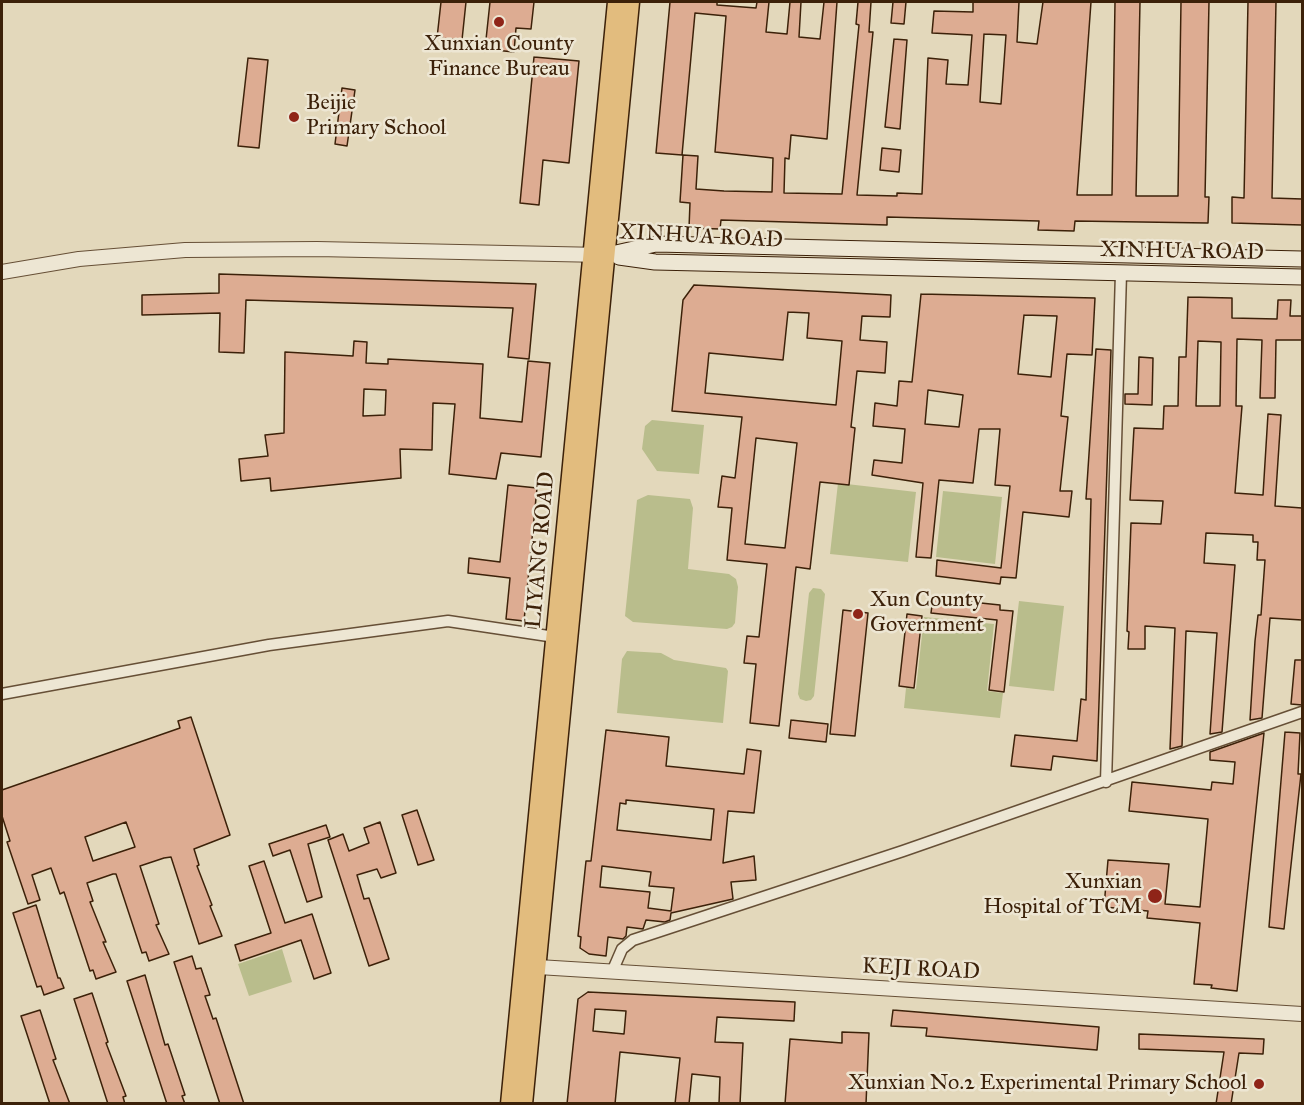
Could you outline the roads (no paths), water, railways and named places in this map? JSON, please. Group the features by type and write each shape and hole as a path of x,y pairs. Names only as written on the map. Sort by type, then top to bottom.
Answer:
{"main road":[{"name":"LIYANG ROAD","path":"525,1104 599,255 616,2"},
{"name":"LIYANG ROAD","path":"509,1104 555,637 631,2"},
{"name":"XINHUA ROAD","path":"599,255 656,244 1302,260"},
{"name":"XINHUA ROAD","path":"599,255 655,262 1302,277"}],"street":[{"path":"2,272 79,259 185,250 317,249 599,255"},
{"path":"1106,782 1120,273"},
{"path":"2,694 269,645 448,621 555,637"},
{"path":"612,972 622,949 633,940 1106,782 1292,713 1302,712"},
{"name":"KEJI ROAD","path":"538,968 1302,1014"}],"place":[{"name":"Xunxian County Finance Bureau","path":"499,22"},
{"name":"Beijie Primary School","path":"294,117"},
{"name":"Xun County Government","path":"858,614"},
{"name":"Xunxian Hospital of TCM","path":"1155,896"},
{"name":"Xunxian No.2 Experimental Primary School","path":"1259,1084"}]}
